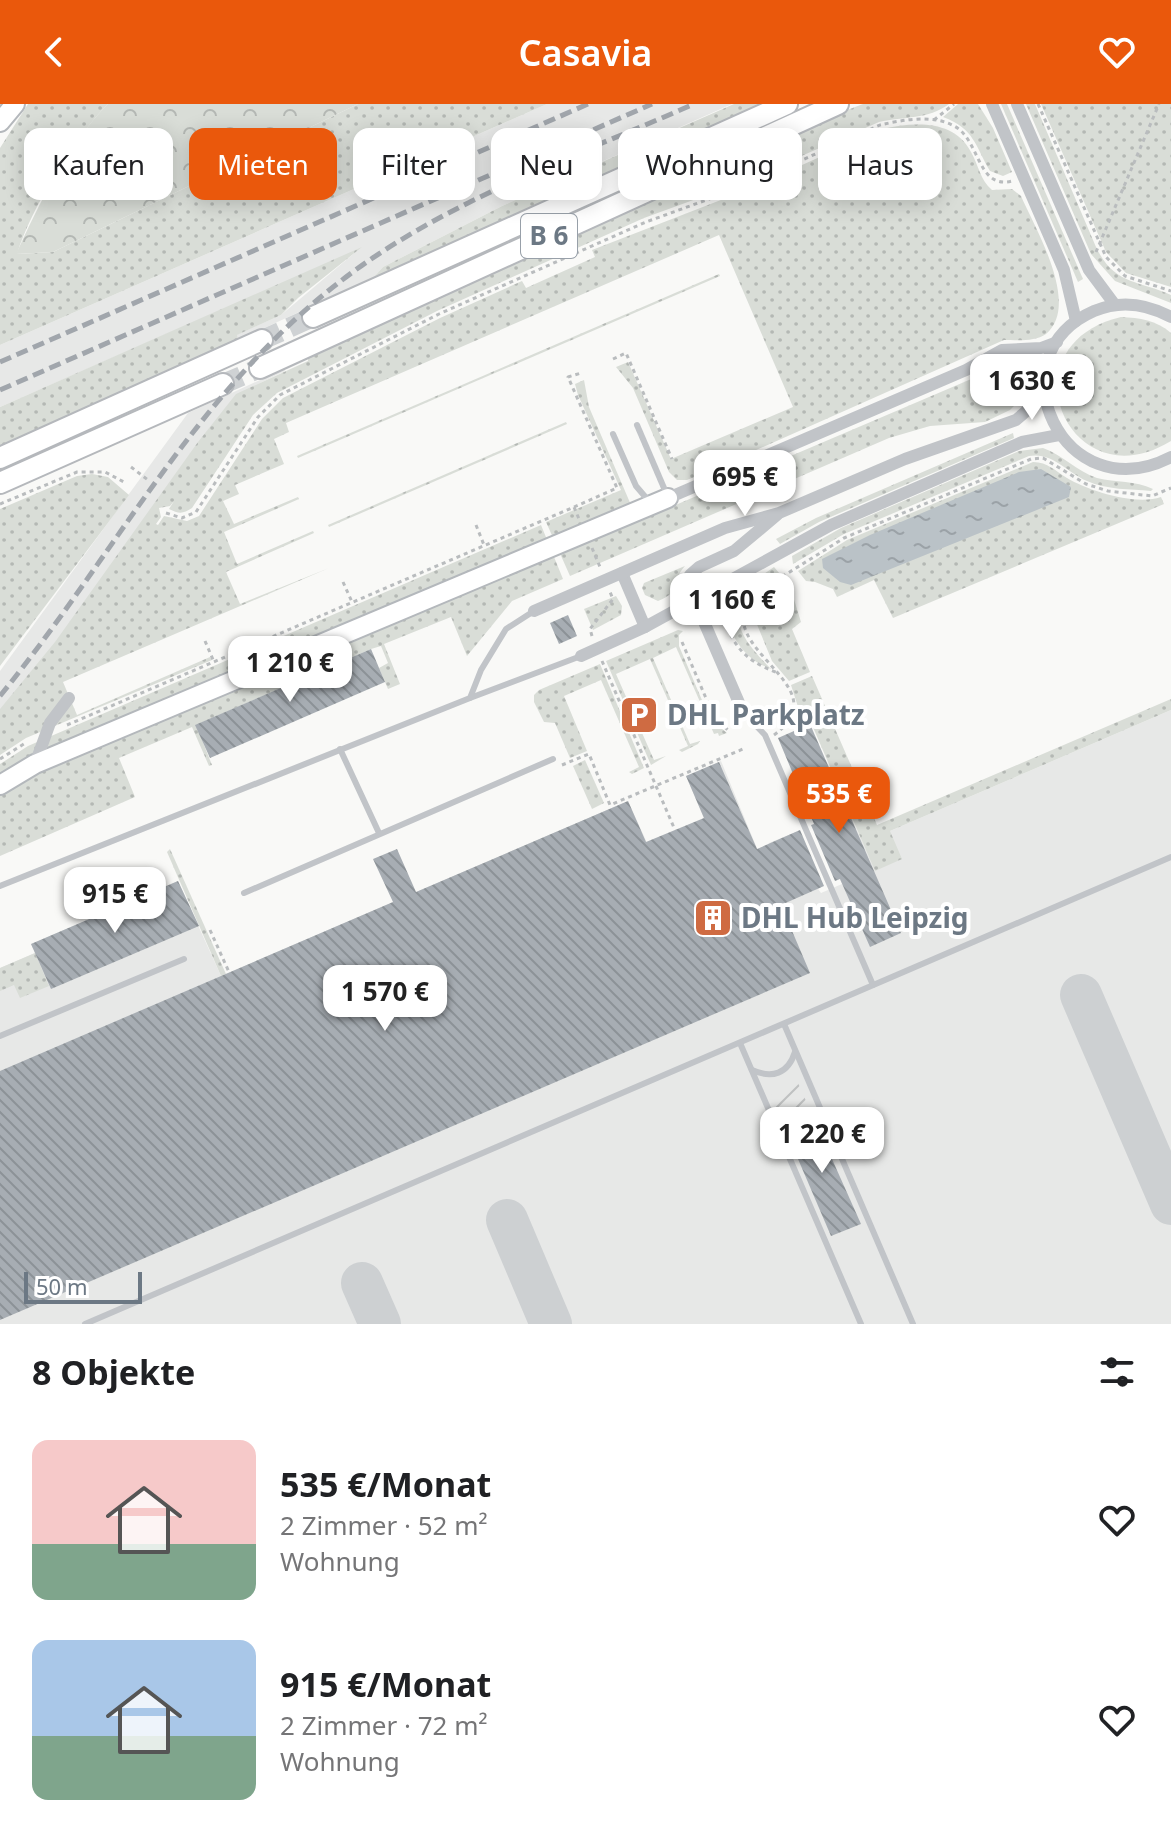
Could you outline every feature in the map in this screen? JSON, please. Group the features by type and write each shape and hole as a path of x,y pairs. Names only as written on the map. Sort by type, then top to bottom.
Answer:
{"main road":[{"name":"B 6","path":"313,317 787,104"},
{"name":"B 6","path":"260,368 838,104"},
{"path":"0,458 262,340"},
{"path":"0,483 223,384"}],"street":[{"path":"0,122 15,104"},
{"path":"992,104 1064,270 1076,321"},
{"path":"1017,104 1089,270 1115,305"},
{"path":"1171,317 1143,306 1101,308 1076,321 1057,342 1046,366 1044,380 1047,409 1059,435 1091,462 1117,469 1145,467 1171,457"},
{"path":"0,785 35,764 668,498 966,370 1002,350 1041,348 1057,342"},
{"path":"966,370 1017,362 1044,380"},
{"path":"534,611 725,528 779,513 905,459 1016,420 1044,396"},
{"path":"581,656 695,601 831,525 1022,442 1059,435"},
{"path":"743,712 695,601 690,575 699,567 734,551 779,513"},
{"path":"622,573 645,627"},
{"path":"35,764 50,723 69,698"}],"lane":[{"path":"613,434 636,486 648,500 668,498 637,425"},
{"path":"470,698 481,670 506,629 534,611"},
{"path":"0,886 581,656"},
{"path":"743,712 765,735 873,985"},
{"path":"340,749 379,833"},
{"path":"244,893 553,759"},
{"path":"85,1324 1171,857"},
{"path":"0,1036 184,959"},
{"path":"784,1024 913,1324"},
{"path":"740,1043 861,1324"},
{"path":"752,1070 764,1076 779,1073 791,1064 795,1051"}],"path":[{"path":"934,120 954,104"},
{"path":"1038,104 1099,245 1113,267 1125,276 1171,291"},
{"path":"1089,270 1159,104"},
{"path":"166,513 182,518 196,512 258,417 280,395 399,334 646,222 742,187 880,125 903,120 934,120 951,124 963,132 991,179 1009,183 1023,177"},
{"path":"613,359 626,353 672,459"},
{"path":"0,759 46,734 617,488 568,377 581,373"},
{"path":"773,736 790,718 793,694 756,650 747,634 743,614 746,603 753,595 844,538 1031,459 1043,458 1075,478 1108,491 1152,496 1171,488"},
{"path":"131,467 148,480"},
{"path":"0,504 77,472 105,472 124,482"},
{"path":"574,507 580,520"},
{"path":"476,525 484,545"},
{"path":"591,545 613,599 590,629 675,830"},
{"path":"343,582 352,602"},
{"path":"717,606 734,644 746,658 779,674"},
{"path":"205,641 214,662"},
{"path":"682,642 714,717 729,731"},
{"path":"553,759 556,768 589,754 610,805 739,749"},
{"path":"210,930 229,972"}],"shaded area":[{"path":"547,104 732,104 678,128 618,128 618,155 602,162 602,128 493,128"},
{"path":"491,129 491,200 516,200 383,267 373,278 238,340 236,335 281,315 358,250 0,407 0,345 329,200 337,200 337,197 353,189 353,200 475,200 475,136"},
{"path":"284,369 252,387 229,413 0,719 0,671 188,413"},
{"path":"1171,710 1171,1324 0,1324 0,968 35,953 31,944 178,881 221,976 628,801 648,845 705,821 686,776 721,761 761,858 769,843 796,832 821,893 842,884 807,803 839,789 875,870 890,831"},
{"path":"798,1083 811,1112 783,1124 771,1095"}],"green space":[{"path":"28,104 108,104 87,128 24,128 24,200 41,200 17,254 53,252 160,200 173,200 173,194 189,186 189,200 329,200 0,345 0,148"},
{"path":"108,104 358,104 309,128 189,128 189,186 173,194 173,128 87,128"},
{"path":"358,104 547,104 475,136 475,128 353,128 353,189 337,197 337,128 309,128"},
{"path":"734,104 767,104 714,128 679,128"},
{"path":"863,104 949,104 924,115 879,122 865,128 818,128 818,149 802,156 802,130"},
{"path":"958,104 978,104 993,128 1012,172 1003,176 990,171 968,133 943,117"},
{"path":"1001,104 1007,104 1083,279 1078,282"},
{"path":"1026,104 1035,104 1103,259 1128,280 1171,295 1171,303 1115,281 1091,254"},
{"path":"1041,104 1171,104 1171,287 1126,273 1106,252"},
{"path":"920,124 944,128 964,141 992,190 1012,189 1021,196 1052,266 1059,305 1056,321 1042,337 1004,340 702,474 677,480 669,472 633,388 616,367 628,362 671,459 793,407 719,235 286,423 289,432 274,439 284,464 235,485 239,494 223,501 234,524 299,499 224,532 237,564 314,533 226,572 240,604 329,568 63,682 77,715 210,657 212,660 26,738 0,755 0,709 55,642 198,442 236,394 308,361 308,355 648,200 693,200 644,218 437,311 277,393 253,415 192,508 181,513 172,511 169,509 174,501 170,506 159,508 161,517 156,524 164,516 187,521 199,516 262,419 283,398 440,318 522,281 526,288 595,257 592,250 721,200 802,200 802,165 818,158 818,200 942,200 942,128 888,128"},
{"path":"618,155 618,171 602,178 602,162"},
{"path":"42,200 160,200 53,252 16,254"},
{"path":"516,200 554,200 373,278 383,267"},
{"path":"362,247 281,315 237,335 238,340 0,448 0,407"},
{"path":"719,274 720,276 297,456"},
{"path":"1121,317 1148,320 1171,333 1171,441 1134,455 1103,452 1079,437 1063,413 1057,385 1064,357 1085,333"},
{"path":"1005,367 1022,371 1030,381 1022,398 1010,410 985,422 930,426 889,438 570,576 546,522 621,490 578,395 575,384 584,380 589,407 634,512 645,518"},
{"path":"566,422 567,424 328,525"},
{"path":"1013,433 1014,438 819,522 780,544 776,539 816,518"},
{"path":"1043,448 1097,478 1153,489 1102,486 1079,477 1045,457 1029,456 844,534 793,564 792,556 841,528 1019,451"},
{"path":"1033,462 1047,465 1076,483 1100,492 1139,500 1161,497 1164,504 893,618 874,580 837,597 833,589 806,581 798,571 847,540"},
{"path":"92,474 108,477 129,495 0,666 0,509 77,476"},
{"path":"541,525 563,579 512,601 467,656 451,617 384,644 400,684 388,689 379,668 388,663 381,646 371,649 196,725 212,765 209,766 192,727 119,758 135,797 0,856 0,764 28,746"},
{"path":"685,566 673,590 665,598 658,601 645,595 642,588 644,583"},
{"path":"774,567 780,574 747,596 739,616 740,626 749,644 771,669 744,651 719,605"},
{"path":"783,579 792,593 801,622 792,629 810,672 789,681 772,661 749,605 758,595"},
{"path":"616,596 622,606 621,615 593,630 584,609"},
{"path":"678,630 683,631 679,635 679,646 710,719 727,733 714,734 676,647 653,658 690,744 700,741 682,752 679,750 688,746 650,659 616,674 654,760 666,756 651,765 606,661"},
{"path":"600,664 644,768 632,774 629,772 639,767 601,680 564,696 587,751 570,758 555,723 544,722 534,702 534,695 539,690"},
{"path":"812,676 877,825 1171,699 1171,710 890,831 902,859 875,871 812,725 805,725 803,709 799,710 791,685"},
{"path":"585,760 604,803 592,809 573,766"},
{"path":"170,849 226,974 221,976 167,852"},
{"path":"35,953 49,986 20,998 14,985 0,991 0,968"}],"water":[{"path":"1041,469 1071,487 1069,497 851,585 840,582 823,568 822,559 870,535 1019,472"}],"building":[{"path":"568,615 577,636 559,644 550,623"},
{"path":"371,649 385,682 210,758 195,725"},
{"path":"810,724 901,933 870,947 840,879 835,881 778,738"},
{"path":"719,762 757,849 800,830 824,886 781,905 810,973 0,1320 0,1071 393,902 373,859 397,849 416,892 628,801 646,842 704,818 686,776"},
{"path":"178,881 199,926 51,989 31,944"},
{"path":"811,1112 861,1224 831,1236 783,1124"}],"taxiway":[{"path":"1081,995 1171,1204"},
{"path":"507,1220 551,1324"},
{"path":"362,1283 380,1324"}],"tunnel":[{"path":"262,340 313,317"},
{"path":"223,384 260,368"}],"railway":[{"path":"0,362 588,104"},
{"path":"0,390 652,104"},
{"path":"0,696 198,427 240,376 286,328 337,284 377,255 464,205 694,104"}],"place":[{"name":"DHL Parkplatz","path":"639,715"},
{"name":"DHL Hub Leipzig","path":"713,918"}]}
